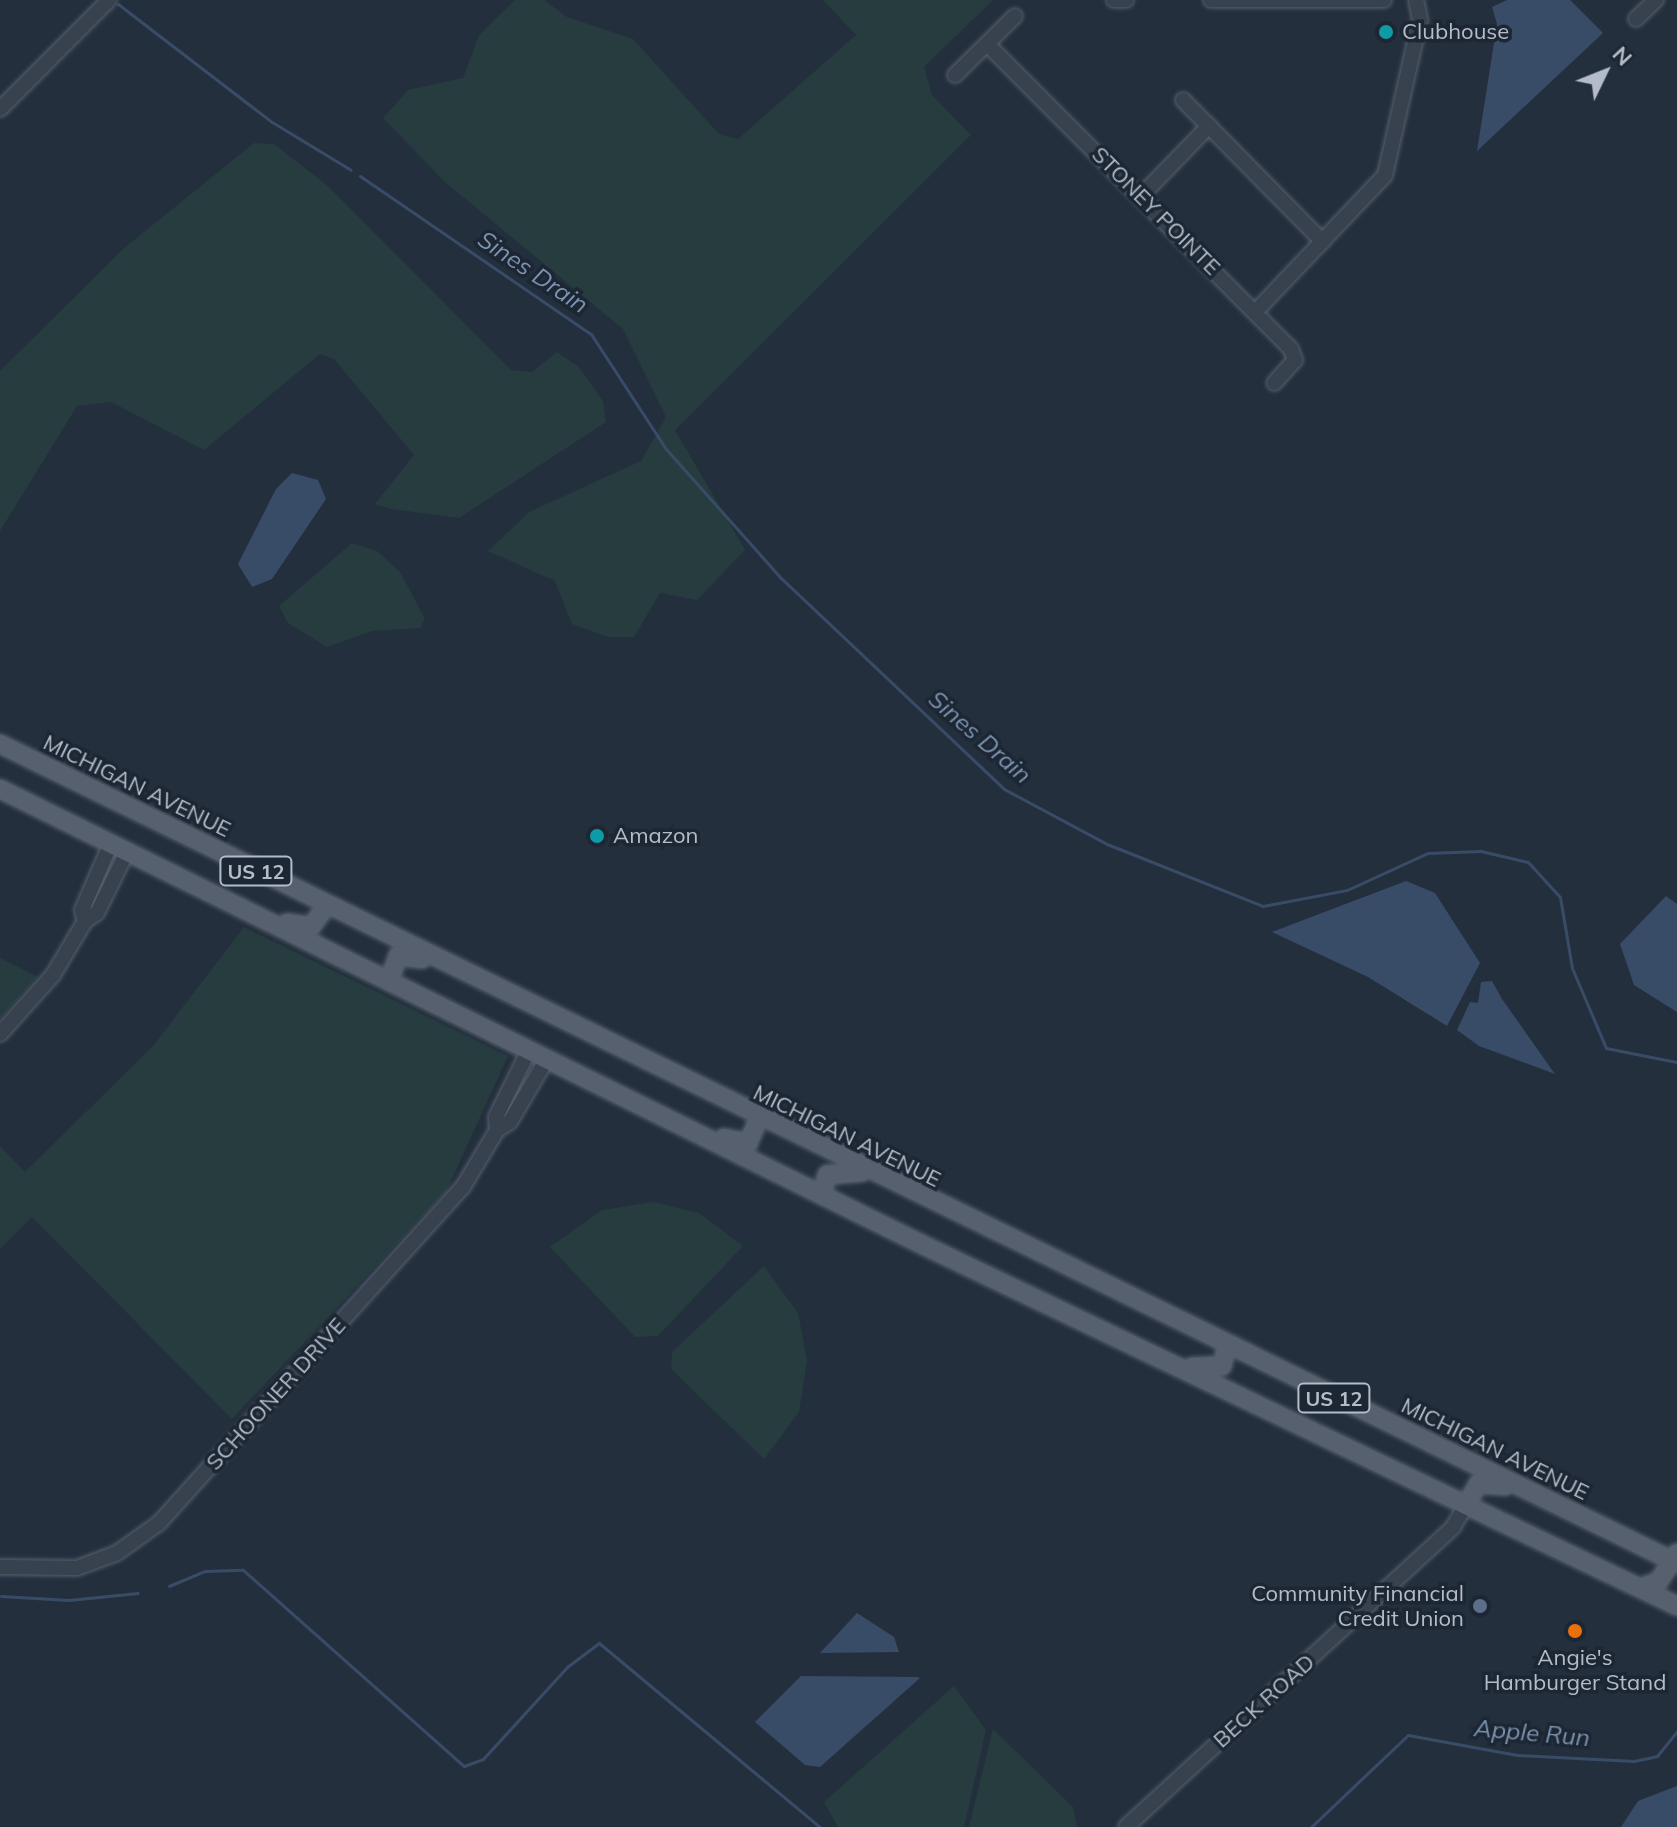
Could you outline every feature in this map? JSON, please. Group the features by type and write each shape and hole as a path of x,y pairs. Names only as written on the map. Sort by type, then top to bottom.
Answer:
{"main road":[{"name":"MICHIGAN AVENUE","path":"0,744 869,1173 1675,1559"},
{"name":"US 12","path":"0,789 822,1195 1677,1606"},
{"path":"257,916 311,927 326,906"},
{"path":"389,981 398,956 437,961"},
{"path":"673,1120 741,1144 754,1138 759,1118"},
{"path":"822,1195 831,1173 869,1173"},
{"path":"1163,1360 1210,1372 1222,1366 1227,1346"},
{"path":"1466,1505 1478,1484 1527,1490"},
{"path":"1641,1588 1659,1581 1675,1559"}],"street":[{"path":"0,109 109,0"},
{"path":"1114,0 1126,0"},
{"path":"1211,0 1384,0"},
{"path":"1257,310 1375,190 1390,163 1420,20 1416,0"},
{"path":"1636,19 1656,0"},
{"path":"955,75 1015,16"},
{"name":"STONEY POINTE","path":"988,45 1257,310 1295,360 1274,383"},
{"path":"1183,100 1323,242"},
{"path":"1141,196 1209,126"},
{"path":"0,1034 53,975 85,921 82,910 119,847"},
{"name":"SCHOONER DRIVE","path":"497,1130 496,1117 529,1050"},
{"name":"SCHOONER DRIVE","path":"0,1567 77,1568 117,1553 159,1523 463,1187 497,1130 510,1122 547,1059"},
{"name":"BECK ROAD","path":"1126,1827 1453,1527 1466,1505"}],"green space":[{"path":"515,0 544,0 567,17 633,39 719,134 738,139 856,35 823,0 993,0 924,67 932,95 971,135 675,430 745,550 697,600 660,593 634,637 608,637 572,624 555,581 488,551 529,512 641,461 666,417 623,329 445,182 383,118 408,90 463,78 479,35"},
{"path":"254,143 274,144 328,186 511,370 532,372 557,352 579,367 603,401 606,422 459,518 391,509 375,504 414,455 334,359 320,354 204,450 111,402 77,406 0,531 0,371 123,249"},
{"path":"352,543 377,551 400,572 425,619 420,628 372,631 327,647 288,623 279,606"},
{"path":"244,927 508,1056 446,1192 232,1419 32,1217 0,1249 0,1146 25,1172 153,1046"},
{"path":"0,958 38,977 0,1019"},
{"path":"654,1202 699,1213 743,1246 658,1336 635,1337 550,1247 602,1210"},
{"path":"764,1266 798,1313 807,1360 799,1412 764,1459 671,1369 672,1352"},
{"path":"954,1686 986,1730 964,1827 838,1827 824,1802"},
{"path":"993,1729 1073,1807 1077,1827 969,1827"}],"water":[{"path":"1507,0 1570,0 1603,33 1477,151 1497,24 1492,7"},
{"path":"292,473 318,480 326,499 272,579 252,587 238,564 276,489"},
{"path":"1406,881 1435,893 1480,963 1447,1026 1368,977 1272,932"},
{"path":"1666,896 1677,904 1677,1012 1634,985 1620,944"},
{"path":"1492,981 1555,1074 1479,1046 1457,1030 1470,1002 1478,1003 1481,982"},
{"path":"857,1613 894,1637 899,1652 820,1653"},
{"path":"801,1676 920,1678 820,1767 805,1765 755,1722"},
{"path":"1677,1786 1677,1827 1621,1827 1638,1801"}],"waterway":[{"name":"Sines Drain","path":"118,4 272,122 351,170"},
{"name":"Sines Drain","path":"360,176 591,334 666,449 781,578 1004,789 1107,844 1263,906 1347,890 1428,853 1481,851 1528,862 1560,897 1572,968 1606,1048 1677,1062"},
{"path":"169,1586 205,1571 243,1570 464,1766 483,1759 567,1667 599,1643 820,1827"},
{"path":"1,1596 69,1600 138,1593"},
{"name":"Apple Run","path":"1311,1827 1408,1735 1517,1755 1634,1761 1657,1756 1677,1731"}],"place":[{"name":"Clubhouse","path":"1386,32"},
{"name":"Amazon","path":"597,836"},
{"name":"Community Financial Credit Union","path":"1480,1606"},
{"name":"Angie's Hamburger Stand","path":"1575,1631"}]}
